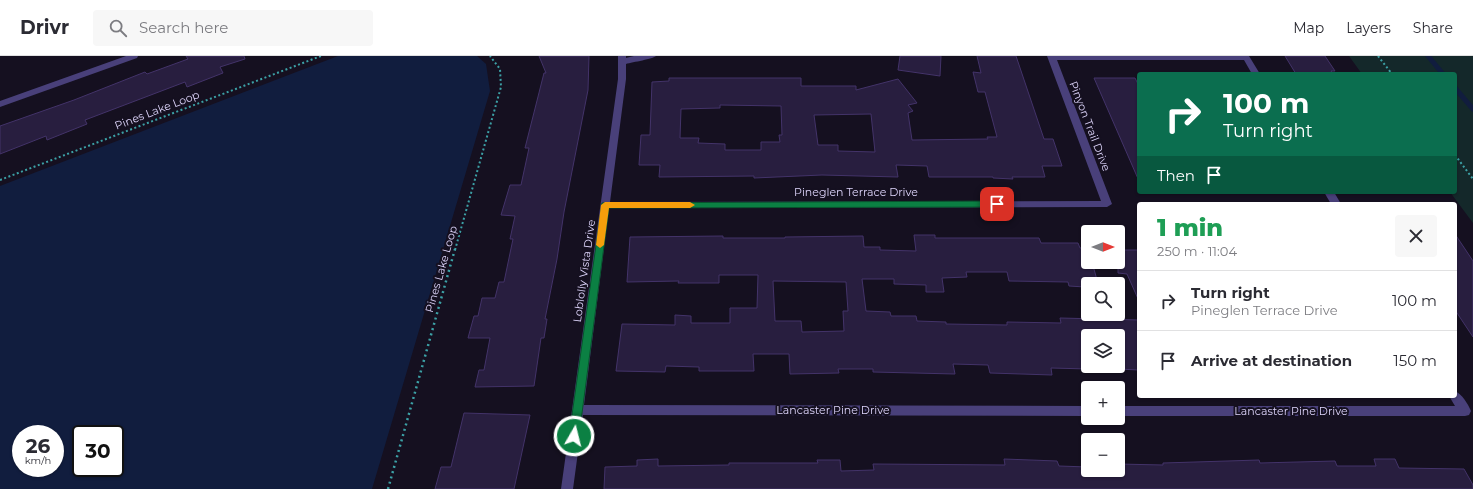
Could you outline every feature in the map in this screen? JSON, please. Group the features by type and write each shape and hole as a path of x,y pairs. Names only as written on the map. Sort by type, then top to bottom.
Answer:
{"street":[{"path":"0,104 133,56"},
{"path":"622,59 652,56"},
{"path":"1052,57 1245,57 1255,72"},
{"name":"Pinyon Trail Drive","path":"1052,57 1107,204"},
{"name":"Loblolly Vista Drive","path":"567,489 622,79 622,59"},
{"name":"Pineglen Terrace Drive","path":"605,205 1107,204"},
{"name":"Lancaster Pine Drive","path":"1125,411 1464,411 1456,398"},
{"name":"Lancaster Pine Drive","path":"578,410 1081,410"}],"path":[{"name":"Pines Lake Loop","path":"0,180 321,56"},
{"name":"Pines Lake Loop","path":"388,489 501,87 500,69 490,56"},
{"path":"1378,56 1390,72"},
{"path":"1457,158 1473,179"}],"green space":[{"path":"1349,56 1473,56 1473,223 1451,194 1457,194 1457,72 1361,72"}],"water":[{"path":"338,56 477,56 486,64 490,91 372,489 0,489 0,186"}],"building":[{"path":"186,56 244,56 245,59 220,67 223,73 187,87 185,82 85,120 87,124 47,140 46,136 0,154 0,126 74,100 145,72 147,74 188,59"},
{"path":"539,56 589,56 588,90 545,319 547,319 544,338 541,338 534,386 475,387 479,370 484,370 490,338 468,338 474,316 478,316 482,298 495,298 499,282 504,282 513,239 510,239 515,216 501,215 510,185 521,185 529,148 525,148 544,73 546,73"},
{"path":"900,56 941,56 940,76 898,70"},
{"path":"977,56 1016,56 1044,139 1053,139 1062,166 1042,166 1045,177 1012,177 1013,179 993,177 929,177 927,166 896,165 898,177 822,175 754,178 754,176 659,177 660,165 639,165 641,135 650,135 652,82 669,81 669,78 801,78 801,86 856,86 856,90 898,79 917,103 908,105 913,111 908,113 912,140 988,139 987,137 997,137 985,92 978,92 973,72 981,73","holes":["720,105 781,106 782,135 779,135 780,142 761,142 761,150 725,150 725,144 698,143 699,138 680,138 681,109 720,108","871,114 875,152 838,151 838,145 818,145 814,115"]},
{"path":"1285,56 1325,56 1335,71 1331,71 1332,72 1295,72"},
{"path":"1094,78 1135,78 1137,82 1137,176"},
{"path":"914,235 935,235 935,238 1039,238 1041,243 1078,243 1081,248 1081,269 1094,269 1096,277 1081,277 1081,287 1069,286 1068,282 1009,281 1007,272 966,272 967,277 942,278 944,292 926,292 926,285 894,284 894,279 862,279 866,311 890,312 891,316 916,316 917,321 946,322 946,324 1007,325 1007,322 1061,323 1060,318 1081,319 1081,321 1137,320 1137,370 1125,369 1125,329 1081,329 1081,369 1051,368 1052,375 990,373 988,365 953,364 955,374 873,372 873,369 838,369 839,373 790,374 789,354 753,354 754,371 699,371 699,367 666,366 665,372 616,371 622,324 675,325 675,315 691,316 691,323 730,323 730,308 757,308 758,275 719,275 719,283 678,283 679,281 627,282 630,237 723,236 723,238 785,238 863,236 864,247 880,247 880,250 916,251","holes":["773,281 846,282 848,311 843,311 844,331 802,332 801,321 775,321"]},
{"path":"1457,237 1473,261 1473,337 1457,313"},
{"path":"1125,250 1137,250 1137,296 1127,274 1118,273 1118,269 1125,269"},
{"path":"464,413 530,415 514,489 435,489 441,467 451,467"},
{"path":"658,459 658,466 729,465 729,463 818,463 817,460 840,460 841,471 874,470 873,464 1005,465 1004,459 1057,461 1059,466 1081,467 1081,477 1125,477 1125,464 1163,465 1163,463 1259,460 1260,463 1335,461 1337,466 1376,466 1374,459 1395,459 1399,468 1464,469 1473,485 1473,489 604,489 605,467 637,466 637,460"}],"waterway":[{"path":"1428,56 1441,72"},
{"path":"1457,90 1473,109"}],"slow traffic":[{"path":"600,245 605,205 690,205"}],"route":[{"path":"574,436 605,205 997,204"}]}
